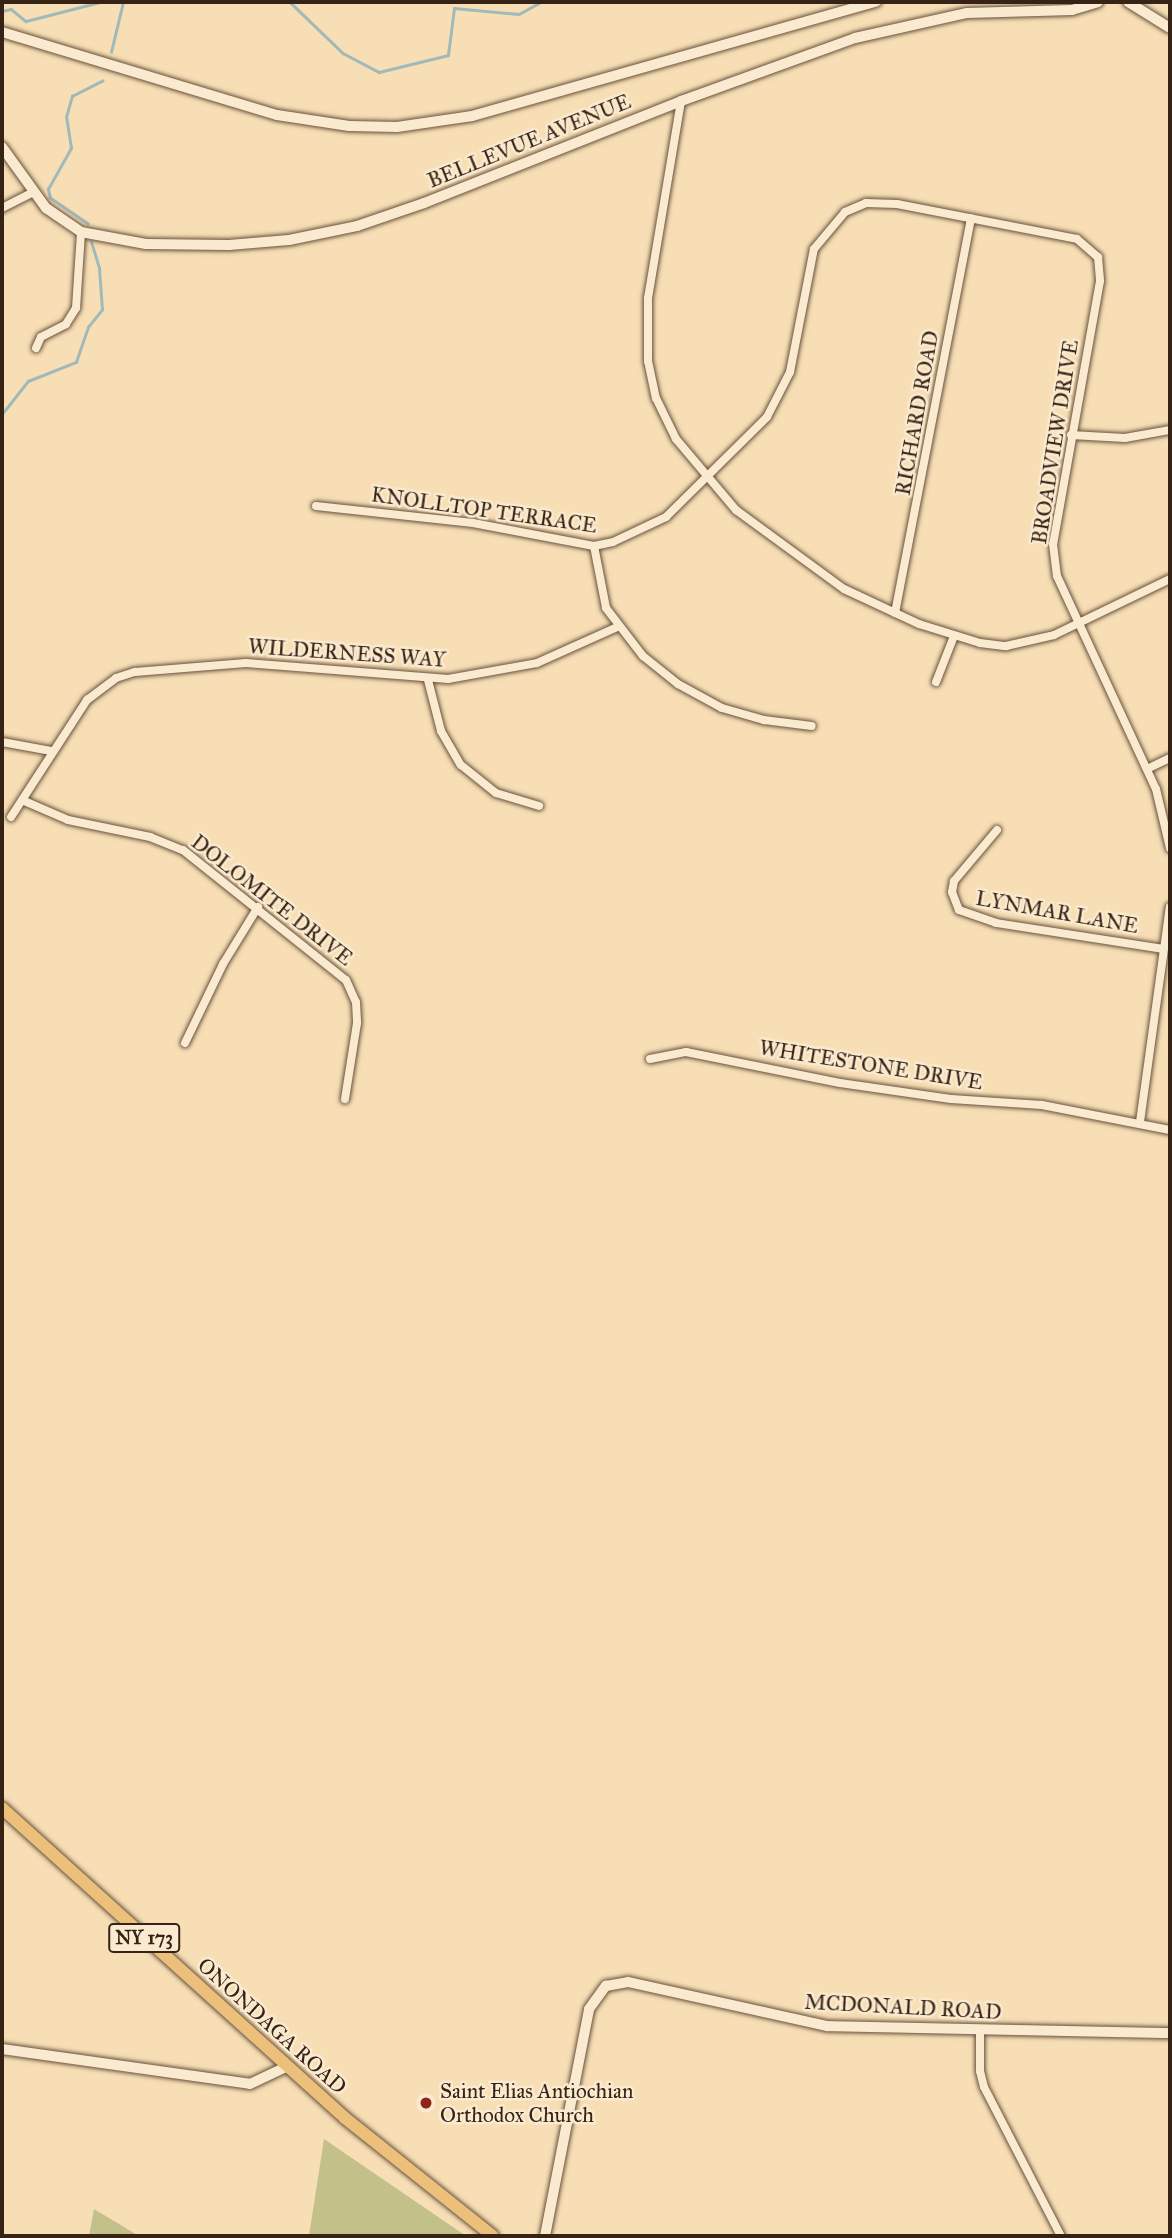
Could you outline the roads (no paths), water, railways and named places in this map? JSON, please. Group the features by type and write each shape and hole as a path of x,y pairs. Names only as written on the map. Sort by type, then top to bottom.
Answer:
{"main road":[{"name":"ONONDAGA ROAD","path":"2,1808 288,2066 493,2236"}],"street":[{"path":"2,32 276,115 349,126 397,127 472,116 876,2"},
{"name":"BELLEVUE AVENUE","path":"2,147 32,193 58,219 81,232 128,243 229,246 334,231 424,203 681,101 855,38 967,13 1072,10 1098,2"},
{"path":"1128,2 1170,27"},
{"path":"681,101 646,331 661,411 705,478 736,510 814,570 895,613 954,636 1006,646 1054,635 1170,579"},
{"path":"2,208 32,193"},
{"name":"KNOLLTOP TERRACE","path":"316,506 473,523 594,546 651,527 758,428 776,402 790,372 814,249 836,219 855,207 880,202 1077,239"},
{"name":"RICHARD ROAD","path":"895,613 971,218"},
{"path":"36,348 41,337 66,324 76,308 81,232"},
{"name":"BROADVIEW DRIVE","path":"1077,239 1098,257 1100,281 1053,544 1057,576 1147,769 1170,848"},
{"path":"1071,435 1125,438 1170,430"},
{"path":"594,546 601,593 617,627 643,656 696,696 744,715 812,726"},
{"name":"WILDERNESS WAY","path":"11,817 51,751 87,700 116,678 135,671 246,663 316,666 428,680 519,668 617,627"},
{"path":"936,682 954,636"},
{"path":"428,680 441,731 461,765 496,793 539,806"},
{"path":"2,742 51,751"},
{"path":"1147,769 1170,758"},
{"name":"DOLOMITE DRIVE","path":"22,800 68,820 169,843 258,907 321,958 351,988 358,1023 345,1099"},
{"name":"LYNMAR LANE","path":"997,830 954,881 953,901 959,910 996,923 1163,948"},
{"path":"185,1043 223,964 258,907"},
{"path":"1140,1122 1170,907"},
{"name":"WHITESTONE DRIVE","path":"650,1059 686,1052 852,1084 951,1099 1042,1105 1140,1122 1170,1130"},
{"name":"MCDONALD ROAD","path":"545,2236 589,2008 606,1986 628,1982 827,2026 1170,2033"},
{"path":"980,2031 979,2071 984,2087 1061,2236"},
{"path":"2,2049 250,2084 288,2066"}],"waterway":[{"path":"2,11 11,9 26,21 100,2"},
{"path":"111,52 123,2"},
{"path":"290,2 343,53 379,72 448,55 454,8 519,14 541,2"},
{"path":"88,224 50,198 48,189 71,148 66,117 72,96 102,81"},
{"path":"2,414 28,381 76,362 88,327 102,310 99,268 91,242"}],"place":[{"name":"Saint Elias Antiochian Orthodox Church","path":"426,2103"}]}
